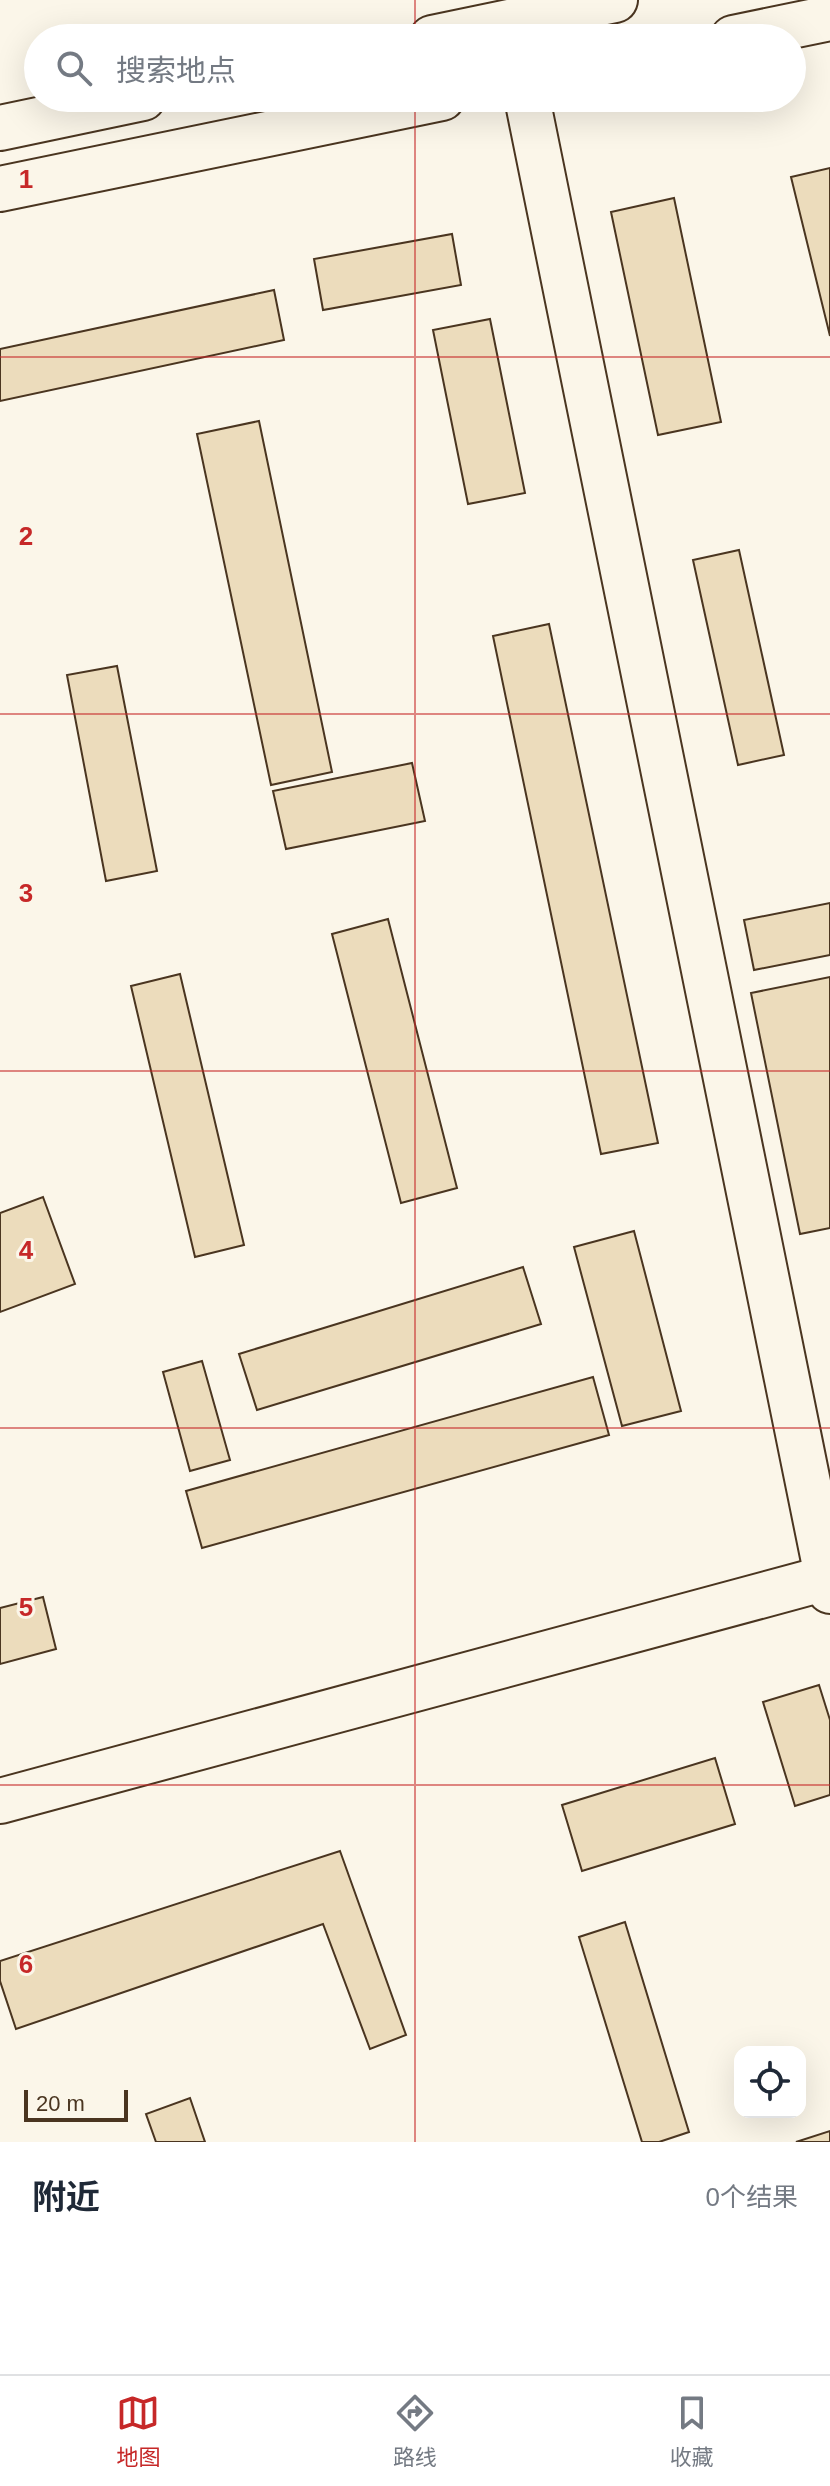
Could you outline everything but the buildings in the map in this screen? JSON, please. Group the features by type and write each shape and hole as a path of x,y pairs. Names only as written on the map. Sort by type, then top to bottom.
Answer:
{"street":[{"path":"499,24 615,0"},
{"path":"801,24 830,18"},
{"path":"0,128 76,112"},
{"path":"0,189 374,112"},
{"path":"0,1801 829,1582 530,112"}]}
